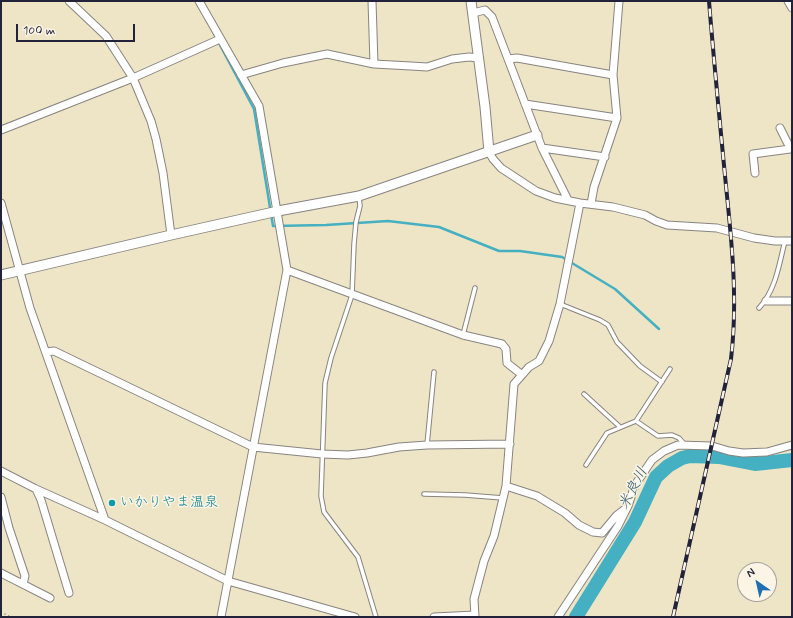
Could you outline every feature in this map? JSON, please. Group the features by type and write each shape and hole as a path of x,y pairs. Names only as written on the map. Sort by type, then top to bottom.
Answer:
{"street":[{"path":"69,1 106,36 133,78 151,121 156,139 163,172 171,235"},
{"path":"199,1 259,106 287,270 221,617"},
{"path":"372,1 374,64"},
{"path":"471,1 489,152 493,159 502,168 536,191 555,198 613,207 645,215 667,225 717,228 754,238 789,241"},
{"path":"590,204 594,187 617,118 613,75 619,1"},
{"path":"788,1 792,8"},
{"path":"473,13 485,10 492,17 542,148 568,200"},
{"path":"1,130 133,78 220,39"},
{"path":"241,75 327,54 374,64 426,67 452,59 469,57 479,58"},
{"path":"508,59 517,58 613,75"},
{"path":"525,104 617,118"},
{"path":"755,173 753,154 791,148 780,128"},
{"path":"1,276 171,235 359,196 537,135"},
{"path":"542,148 605,157"},
{"path":"1,203 30,308 105,520"},
{"path":"434,617 475,616 474,600 484,560 494,536 506,486 514,384 529,367 538,361 549,341 560,304 580,203"},
{"path":"287,270 463,335 502,344 506,349 507,362 522,374"},
{"path":"766,301 792,301"},
{"path":"46,352 54,351 253,447 348,455 399,447 427,445 510,444"},
{"path":"558,617 573,592 606,545 628,506 635,485 652,460 664,451 678,445 685,445 712,446 743,453 767,452 792,445"},
{"path":"1,471 36,489 105,520 228,581 355,617"},
{"path":"506,486 537,496 565,513 578,525 593,532 602,533 617,515 628,506"},
{"path":"36,489 41,500 69,593"},
{"path":"1,497 9,528 25,576 23,584"},
{"path":"1,573 50,598"}],"lane":[{"path":"359,196 360,206 356,222 354,244 352,295 331,358 325,383 321,496 324,512 358,557 376,617"},
{"path":"759,308 766,301 789,241"},
{"path":"463,335 475,288"},
{"path":"560,304 600,320 608,325 617,342 640,366 662,382"},
{"path":"586,465 607,433 636,421 670,369"},
{"path":"427,445 434,372"},
{"path":"584,394 620,428"},
{"path":"636,421 658,436 672,435 679,438 685,445"},
{"path":"424,494 503,498"}],"path":[{"path":"1,612 11,617"}],"waterway":[{"path":"212,30 254,109 273,226 326,225 388,221 439,227 499,251 520,251 562,257 615,289 659,329"},
{"name":"米良川","path":"576,617 635,522 656,477 668,466 682,458 690,456 719,457 755,464 792,460"}],"railway":[{"path":"673,617 731,359 733,337 734,294 732,251 709,1"}],"place":[{"name":"いかりやま温泉","path":"112,503"}]}
